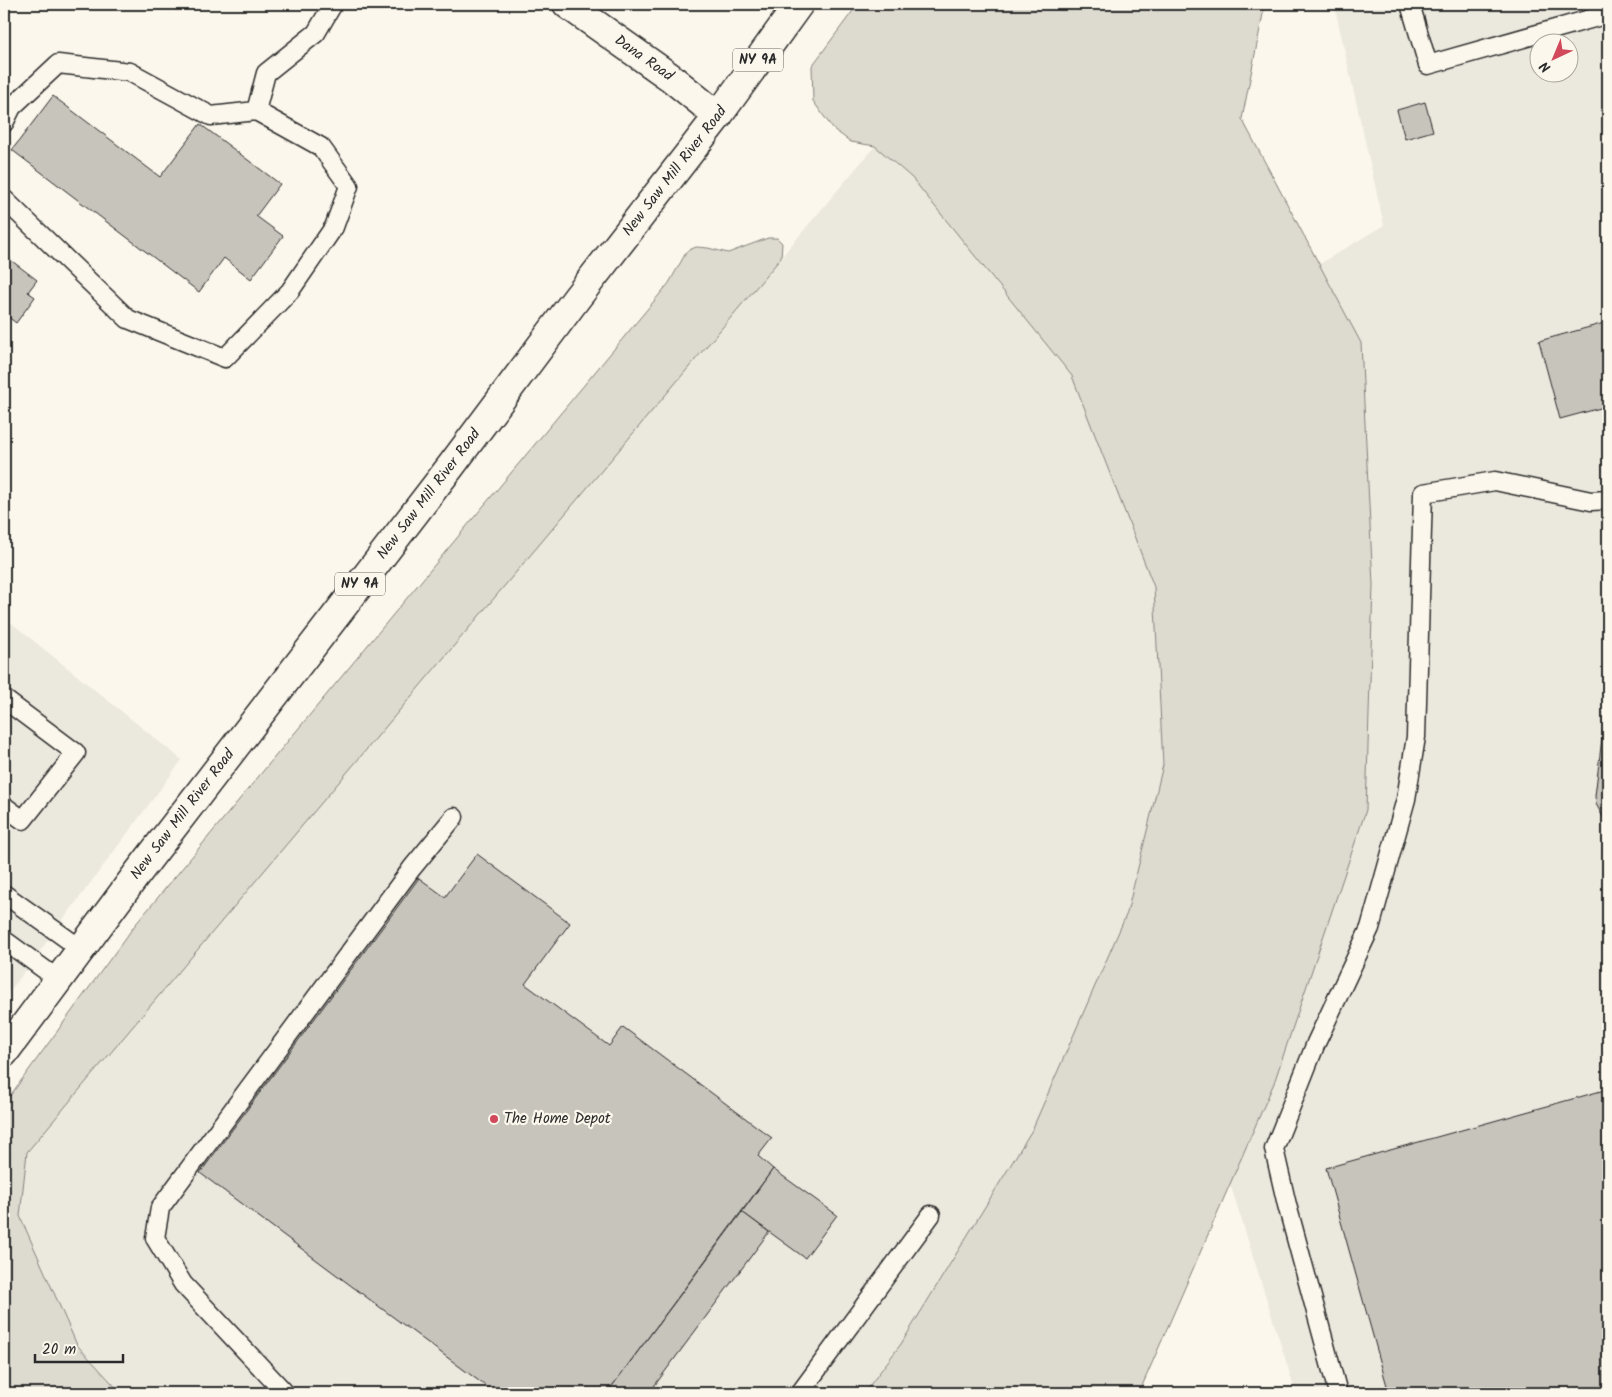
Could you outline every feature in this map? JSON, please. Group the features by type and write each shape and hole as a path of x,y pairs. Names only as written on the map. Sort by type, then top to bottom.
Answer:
{"main road":[{"name":"Dana Road","path":"567,4 670,78 718,116"},
{"name":"New Saw Mill River Road","path":"4,1053 81,949 451,466 576,299 718,116 799,4"}],"lane":[{"path":"256,111 266,73 316,33 333,4"},
{"path":"1410,4 1428,65 1608,14"},
{"path":"4,123 12,107 58,64 130,72 211,116 256,111 321,147 349,186 334,227 290,291 225,358 128,319 4,199"},
{"path":"1338,1393 1274,1149 1316,1043 1370,928 1406,799 1416,737 1423,493 1495,480 1591,501 1608,500"},
{"path":"4,699 76,754 23,820 4,806"},
{"path":"285,1393 183,1284 155,1238 160,1208 412,868 454,817"},
{"path":"4,894 81,949"},
{"path":"4,940 59,980"},
{"path":"800,1393 931,1215"}],"shaded area":[{"path":"858,4 1265,4 1242,119 1361,343 1373,585 1366,810 1274,1083 1139,1393 864,1393 901,1344 1032,1130 1127,913 1163,765 1154,587 1072,376 912,178 875,146 851,142 833,129 813,101 812,66"},
{"path":"1334,4 1608,4 1608,1393 1296,1393 1218,1145 1283,286 1384,225"},
{"path":"875,146 912,178 1072,376 1154,587 1163,765 1127,913 1032,1130 901,1344 864,1393 121,1393 77,1345 20,1215 26,1152"},
{"path":"768,238 777,238 782,243 781,258 27,1152 20,1216 77,1345 121,1393 4,1393 4,1104 135,925 669,283 687,251 696,247 728,253"},
{"path":"4,617 182,760 4,999"}],"building":[{"path":"53,96 160,177 200,124 280,184 256,216 283,236 251,279 224,258 199,292 12,150"},
{"path":"1425,102 1433,131 1405,139 1397,110"},
{"path":"4,255 37,280 28,292 35,297 16,323 7,316 4,320"},
{"path":"1608,322 1608,406 1560,419 1539,341"},
{"path":"1608,688 1608,826 1596,804 1595,796"},
{"name":"The Home Depot","path":"477,854 570,923 525,984 609,1046 623,1027 772,1138 758,1156 773,1169 607,1393 495,1393 200,1173 419,878 445,897"},
{"path":"1608,1089 1608,1393 1389,1393 1326,1168"},
{"path":"773,1169 837,1215 805,1258 742,1212"},
{"path":"742,1212 769,1232 649,1393 607,1393"}],"place":[{"name":"The Home Depot","path":"494,1119"}]}
